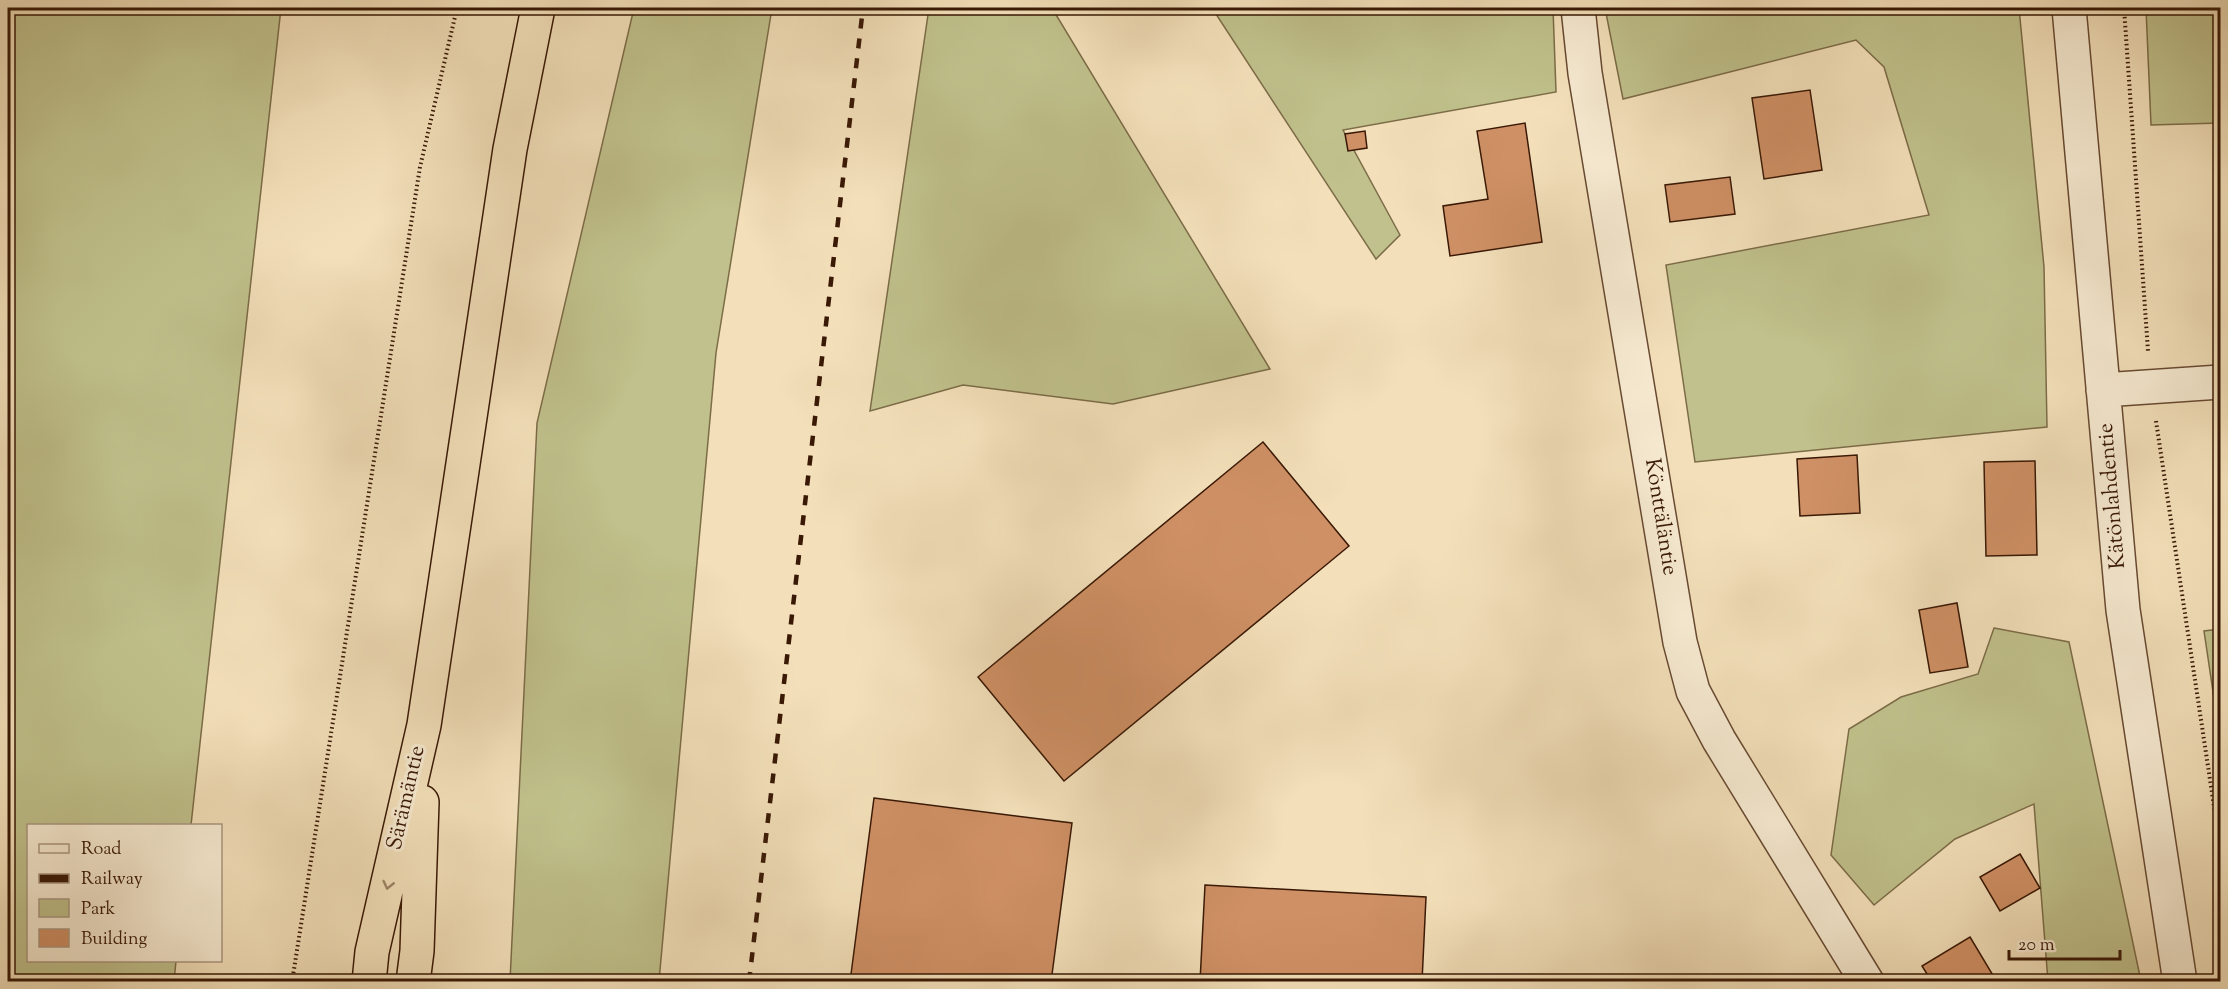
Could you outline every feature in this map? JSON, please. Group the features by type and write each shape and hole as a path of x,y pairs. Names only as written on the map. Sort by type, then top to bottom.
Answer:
{"highway":[{"path":"424,725 510,149 538,8"},
{"name":"Särämäntie","path":"369,981 372,952 424,725"},
{"name":"Särämäntie","path":"413,981 417,951 424,725"}],"street":[{"name":"Könttäläntie","path":"1578,8 1585,73 1680,642 1693,691 1719,740 1867,981"},
{"name":"Kätönlahdentie","path":"2069,8 2123,610 2180,981"},
{"path":"2103,390 2220,382"}],"path":[{"path":"292,981 420,167 457,8"},
{"path":"2124,8 2151,387 2220,846"}],"green space":[{"path":"8,8 281,8 191,824 27,824 27,962 176,962 174,981 8,981"},
{"path":"634,8 772,8 716,353 659,981 510,981 537,423"},
{"path":"929,8 1052,8 1270,369 1113,404 963,385 870,411"},
{"path":"1212,8 1553,8 1556,92 1343,130 1400,235 1376,259"},
{"path":"1605,8 2019,8 2044,267 2047,427 1695,462 1666,265 1929,215 1884,67 1856,40 1623,99"},
{"path":"2146,8 2220,8 2220,123 2151,125"},
{"path":"1994,628 2069,642 2141,981 2048,981 2034,804 1955,839 1874,905 1831,855 1849,729 1901,697 1978,674"},
{"path":"2220,629 2220,739 2204,631"}],"building":[{"path":"1810,90 1822,170 1764,179 1752,98"},
{"path":"1525,123 1542,242 1450,256 1443,206 1488,199 1477,131"},
{"path":"1365,131 1367,148 1348,151 1345,134"},
{"path":"1730,177 1735,214 1670,222 1665,185"},
{"path":"1263,442 1349,546 1064,781 978,677"},
{"path":"1857,455 1860,513 1800,516 1797,459"},
{"path":"2035,461 2037,555 1986,556 1984,462"},
{"path":"1957,603 1968,667 1930,673 1919,610"},
{"path":"874,798 1072,823 1051,982 850,982"},
{"path":"2020,854 2040,888 2000,911 1980,877"},
{"path":"1205,885 1426,897 1422,982 1200,982"},
{"path":"1970,937 1997,982 1932,982 1922,966"}],"railway":[{"path":"749,982 863,8"}]}
